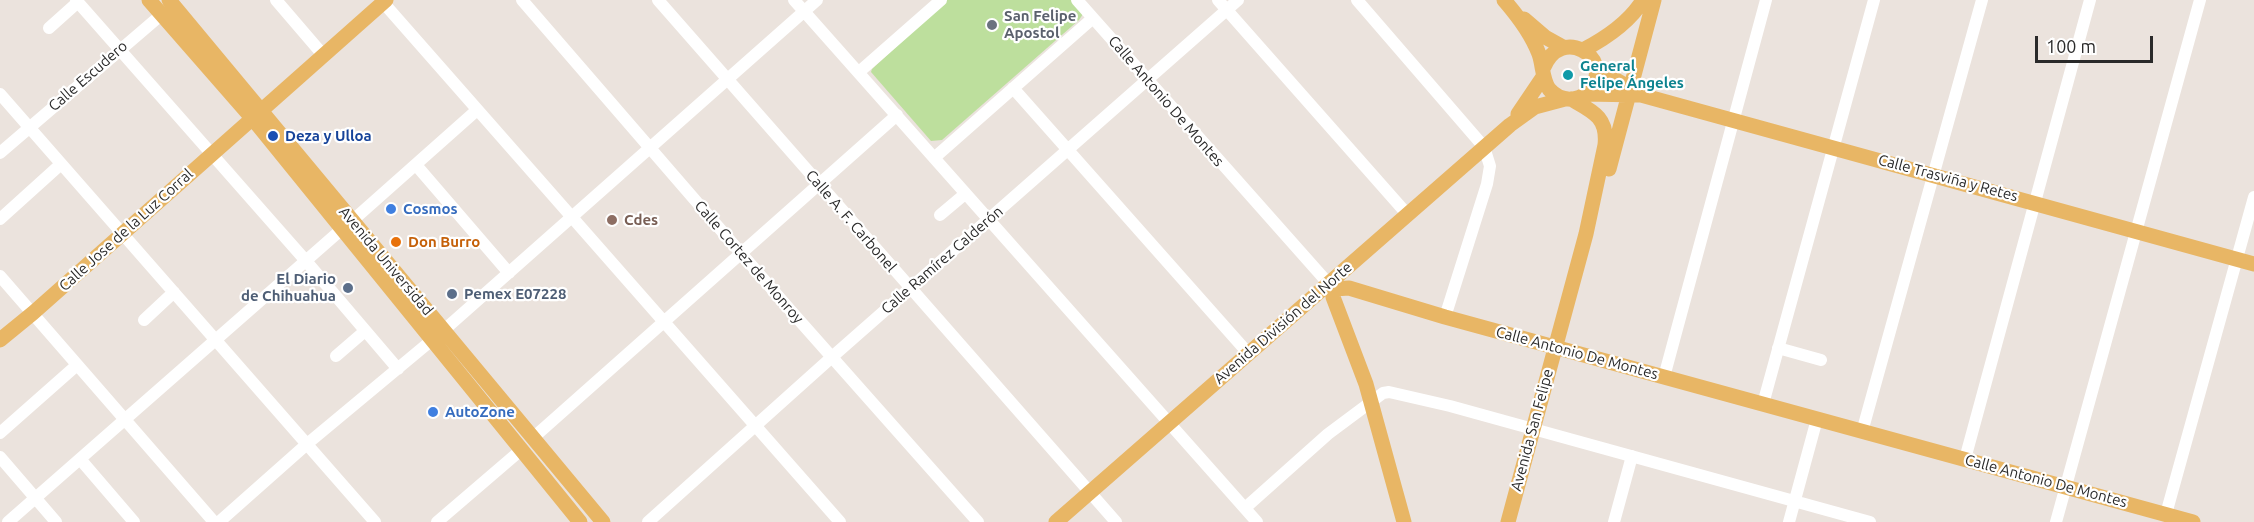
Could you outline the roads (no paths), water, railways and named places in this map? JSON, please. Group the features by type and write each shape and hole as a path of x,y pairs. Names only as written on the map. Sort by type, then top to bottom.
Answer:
{"main road":[{"name":"Avenida Universidad","path":"149,0 170,5 257,115 438,335 534,438 603,522"},
{"path":"1583,50 1616,29 1631,16 1643,0"},
{"name":"Avenida San Felipe","path":"1586,234 1634,93 1654,0"},
{"name":"Calle Jose de la Luz Corral","path":"0,340 324,56 383,1"},
{"path":"1507,4 1545,37 1563,47"},
{"path":"1507,4 1536,46 1544,72 1551,91 1574,97 1594,82 1596,68 1583,50 1570,46 1554,51 1548,58 1544,72"},
{"name":"Calle Trasviña y Retes","path":"1596,68 1634,93 1935,174 2254,264"},
{"name":"Avenida División del Norte","path":"1510,125 1531,97 1544,72"},
{"name":"Calle Trasviña y Retes","path":"1574,97 1634,93"},
{"name":"Avenida División del Norte","path":"1056,522 1248,353 1331,286 1407,214 1510,125 1542,104 1574,97"},
{"name":"Avenida San Felipe","path":"1508,522 1586,234 1603,156 1606,130 1604,124 1574,97"},
{"path":"1331,286 1371,402 1404,522"},
{"name":"Calle Antonio De Montes","path":"1331,286 1349,288 1445,317 2193,522"},
{"name":"Avenida Universidad","path":"438,335 522,450 580,522"}],"street":[{"path":"276,0 324,56"},
{"name":"Calle Cortez de Monroy","path":"522,0 978,522"},
{"name":"Calle A. F. Carbonel","path":"658,0 1116,522"},
{"path":"794,0 1257,522"},
{"path":"219,522 307,444 438,335 818,0"},
{"name":"Calle Antonio De Montes","path":"1077,0 1331,286"},
{"path":"1218,0 1407,214"},
{"name":"Calle Ramírez Calderón","path":"648,522 1238,0"},
{"path":"1357,0 1484,147 1490,166 1487,184 1445,317"},
{"path":"1664,377 1766,0"},
{"path":"1762,404 1835,148 1874,0"},
{"path":"1862,432 1982,0"},
{"path":"1965,459 2090,0"},
{"path":"2056,522 2200,0"},
{"path":"49,28 77,1 398,369"},
{"path":"383,1 840,522"},
{"path":"859,72 938,1"},
{"name":"Calle Escudero","path":"0,153 170,5"},
{"path":"934,158 1093,18"},
{"path":"1013,88 1248,353"},
{"path":"0,94 375,522"},
{"path":"9,522 477,110"},
{"path":"534,438 897,115"},
{"path":"0,219 61,164"},
{"path":"416,165 509,273"},
{"path":"940,215 965,194"},
{"path":"2166,514 2254,198"},
{"path":"0,276 214,522"},
{"path":"144,320 174,292"},
{"path":"336,356 365,331"},
{"path":"1778,348 1821,360"},
{"path":"0,433 77,365"},
{"path":"1245,508 1328,434 1383,393 1395,392 1870,522"},
{"path":"1789,522 1818,419"},
{"path":"437,522 522,450"},
{"path":"1614,522 1632,456"},
{"path":"0,457 56,522"},
{"path":"80,459 134,522"}],"place":[{"name":"San Felipe Apostol","path":"992,25"},
{"name":"General Felipe Ángeles","path":"1568,75"},
{"name":"Deza y Ulloa","path":"273,136"},
{"name":"Cosmos","path":"391,209"},
{"name":"Cdes","path":"612,220"},
{"name":"Don Burro","path":"396,242"},
{"name":"El Diario de Chihuahua","path":"348,288"},
{"name":"Pemex E07228","path":"452,294"},
{"name":"AutoZone","path":"433,412"}]}
